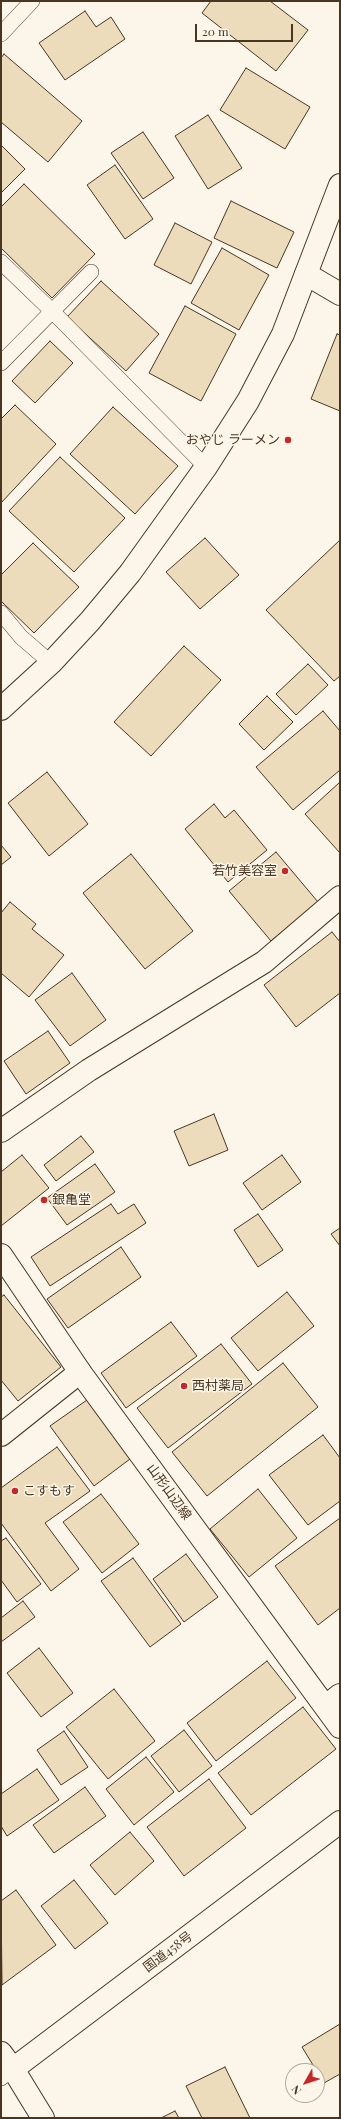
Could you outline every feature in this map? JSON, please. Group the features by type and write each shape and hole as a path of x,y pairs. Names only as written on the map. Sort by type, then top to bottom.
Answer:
{"main road":[{"path":"1,709 51,663 90,621 130,573 206,467 248,401 283,334 340,185"},
{"path":"306,274 340,294"},
{"path":"1,1131 89,1070 264,962 340,897"},
{"name":"山形山辺線","path":"1,1255 80,1372 333,1701 340,1727"},
{"path":"1,1435 80,1372"},
{"name":"国道458号","path":"5,2067 340,1822"},
{"path":"5,2067 42,2118"}],"lane":[{"path":"1,34 32,1"},
{"path":"1,262 53,312 206,467"},
{"path":"1,363 91,272"},
{"path":"1,613 21,637 51,663"}],"building":[{"path":"211,1 270,1 308,30 276,71 202,13"},
{"path":"85,11 96,27 111,17 125,39 65,80 39,43"},
{"path":"4,54 82,121 48,162 1,122 1,58"},
{"path":"246,68 310,107 285,149 220,110"},
{"path":"208,115 242,168 208,189 175,136"},
{"path":"143,132 174,178 143,199 111,153"},
{"path":"1,145 25,169 1,193"},
{"path":"115,165 153,219 125,239 87,185"},
{"path":"24,184 95,254 52,298 1,248 1,207"},
{"path":"231,201 294,232 277,268 214,238"},
{"path":"175,223 212,242 191,284 154,265"},
{"path":"222,248 269,275 239,330 191,303"},
{"path":"101,281 159,334 126,371 67,317"},
{"path":"185,306 236,334 201,401 149,373"},
{"path":"337,334 340,335 340,411 311,399"},
{"path":"50,341 73,363 35,403 12,381"},
{"path":"15,405 56,444 1,503 1,419"},
{"path":"113,407 178,466 135,514 70,454"},
{"path":"60,457 125,518 74,572 9,511"},
{"path":"205,538 239,575 200,609 166,572"},
{"path":"340,540 340,676 334,681 266,610"},
{"path":"33,543 79,587 34,633 1,601 1,575"},
{"path":"184,646 221,680 151,756 114,722"},
{"path":"308,664 328,685 296,715 276,694"},
{"path":"267,696 293,722 264,750 239,724"},
{"path":"323,711 340,731 340,770 293,810 256,767"},
{"path":"47,772 88,824 49,856 8,803"},
{"path":"340,782 340,853 305,814"},
{"path":"214,804 225,818 234,810 267,850 228,882 185,829"},
{"path":"1,845 11,857 1,865"},
{"path":"276,852 318,902 271,941 229,891"},
{"path":"131,854 193,931 145,969 83,893"},
{"path":"10,902 36,924 32,929 64,955 29,997 1,973 1,913"},
{"path":"332,932 340,942 340,993 296,1027 264,985"},
{"path":"72,973 106,1020 70,1046 35,1000"},
{"path":"48,1031 70,1063 26,1094 4,1061"},
{"path":"214,1114 228,1150 189,1166 174,1131"},
{"path":"81,1136 94,1152 56,1181 44,1165"},
{"path":"22,1155 49,1188 1,1226 1,1172"},
{"path":"282,1155 301,1182 262,1210 243,1183"},
{"path":"95,1164 115,1192 67,1225 47,1198"},
{"path":"111,1204 118,1214 134,1204 146,1223 50,1286 31,1257"},
{"path":"258,1214 283,1250 258,1267 234,1230"},
{"path":"340,1228 340,1246 331,1234"},
{"path":"121,1247 141,1277 68,1328 47,1299"},
{"path":"287,1292 314,1326 258,1371 231,1338"},
{"path":"4,1295 61,1367 18,1401 1,1380 1,1297"},
{"path":"171,1322 197,1356 126,1408 101,1373"},
{"path":"221,1344 252,1384 168,1448 137,1408"},
{"path":"283,1363 318,1407 207,1496 172,1452"},
{"path":"87,1400 130,1459 94,1486 50,1426"},
{"path":"323,1435 340,1458 340,1501 308,1525 269,1475"},
{"path":"57,1447 90,1491 45,1523 79,1569 51,1591 1,1523 1,1488"},
{"path":"258,1489 297,1538 249,1577 210,1529"},
{"path":"101,1494 139,1544 102,1573 63,1522"},
{"path":"340,1518 340,1608 318,1625 275,1566"},
{"path":"6,1538 41,1584 17,1602 1,1580 1,1541"},
{"path":"186,1554 218,1597 184,1622 153,1579"},
{"path":"133,1558 181,1624 150,1647 101,1581"},
{"path":"23,1601 35,1617 1,1642 1,1618"},
{"path":"39,1648 73,1693 41,1717 7,1673"},
{"path":"267,1661 296,1698 216,1761 187,1723"},
{"path":"114,1689 155,1741 108,1779 66,1727"},
{"path":"303,1707 336,1749 251,1815 218,1773"},
{"path":"184,1730 212,1766 179,1792 151,1756"},
{"path":"64,1731 88,1767 61,1785 37,1750"},
{"path":"146,1757 174,1792 134,1825 106,1789"},
{"path":"37,1769 59,1800 7,1836 1,1826 1,1794"},
{"path":"209,1779 246,1828 184,1876 147,1827"},
{"path":"85,1787 106,1816 54,1853 33,1825"},
{"path":"130,1832 154,1861 115,1895 90,1865"},
{"path":"74,1880 108,1923 75,1949 41,1906"},
{"path":"16,1890 56,1945 2,1985 1,1901"},
{"path":"340,2024 340,2074 325,2082 325,2063 312,2063 302,2047"},
{"path":"225,2067 250,2118 202,2118 186,2086"},
{"path":"175,2111 179,2118 161,2118"}],"place":[{"name":"おやじ ラーメン","path":"288,440"},
{"name":"若竹美容室","path":"285,871"},
{"name":"銀亀堂","path":"44,1200"},
{"name":"西村薬局","path":"184,1386"},
{"name":"こすもす","path":"15,1491"}]}
